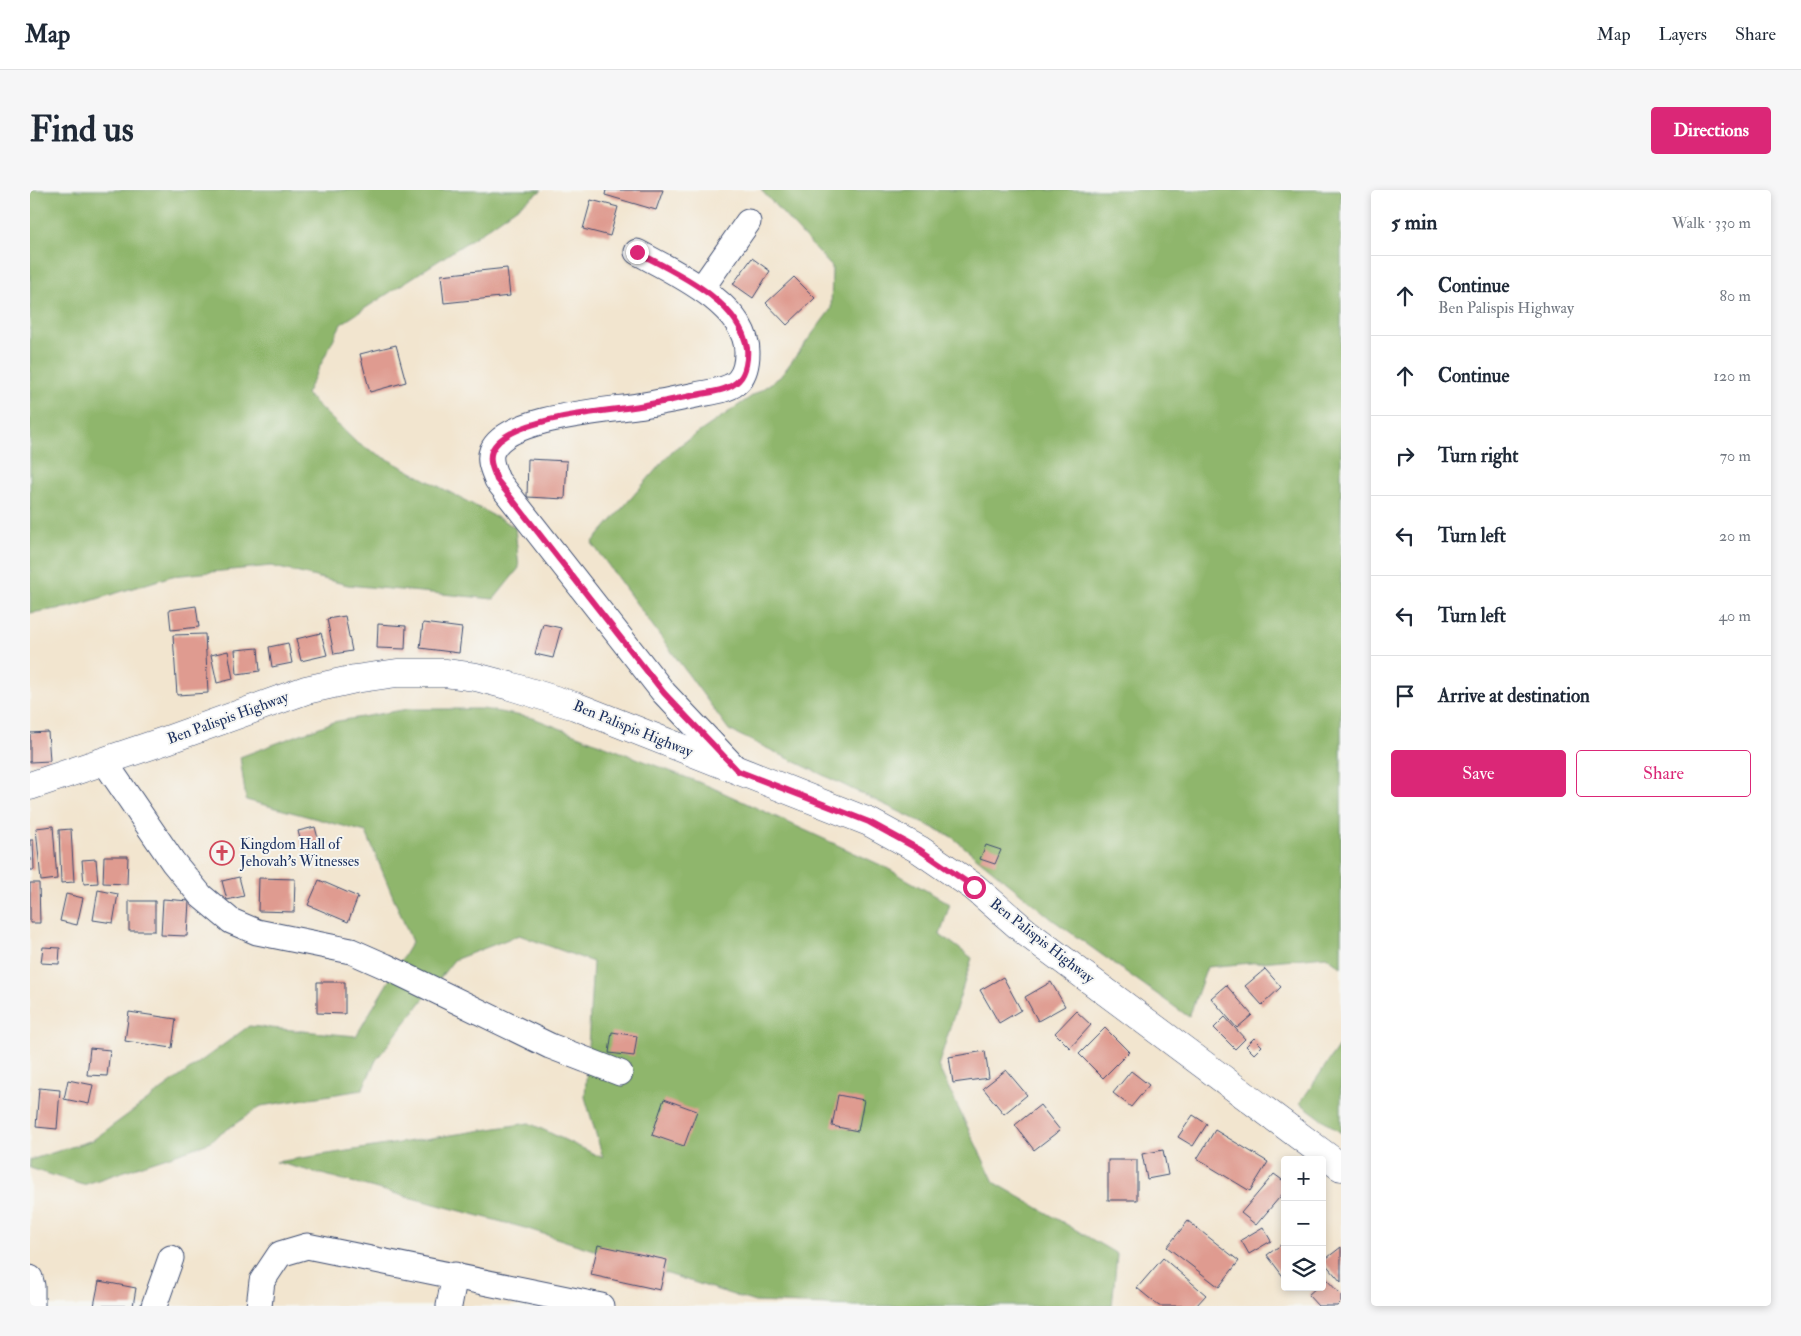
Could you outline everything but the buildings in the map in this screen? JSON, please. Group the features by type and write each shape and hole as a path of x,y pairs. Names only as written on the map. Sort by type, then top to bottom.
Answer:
{"main road":[{"name":"Ben Palispis Highway","path":"30,786 167,740 306,690 355,679 398,673 445,673 476,677 575,706 869,822 920,850 974,887 1027,932 1341,1167"}],"street":[{"path":"702,288 748,222"},
{"path":"637,252 702,288 724,308 742,329 747,350 746,366 739,381 724,389 655,404 557,417 525,427 502,439 492,450 491,463 497,480 664,693 738,771"},
{"path":"104,761 173,862 201,896 231,921 258,932 351,951 550,1046 620,1073"},
{"path":"259,1306 262,1281 280,1254 307,1246 601,1306"},
{"path":"154,1306 171,1258"},
{"path":"449,1306 454,1276"},
{"path":"30,1278 32,1306"}],"green space":[{"path":"30,190 542,190 475,237 341,324 306,394 357,443 515,527 519,568 494,599 348,585 271,566 172,576 71,607 30,613"},
{"path":"761,190 1341,190 1341,967 1326,956 1207,967 1189,1017 1053,920 952,837 729,730 592,543 673,450 780,377 831,309 832,267"},
{"path":"408,709 483,709 533,718 711,787 885,867 950,904 940,934 972,958 938,1066 994,1182 1117,1254 1112,1306 856,1306 755,1302 525,1228 276,1162 529,1123 603,1158 585,1097 593,962 519,935 454,960 376,1060 362,1090 261,1106 206,1144 83,1185 30,1168 30,1160 93,1140 249,1026 356,1036 412,942 366,832 246,800 240,757 333,722"},
{"path":"1341,1043 1341,1133 1300,1103"}],"place":[{"name":"Kingdom Hall of Jehovah's Witnesses","path":"222,853"}],"route":[{"path":"637,252 702,288 724,308 742,329 747,350 746,366 739,381 724,389 655,404 557,417 525,427 502,439 492,450 491,463 497,480 664,693 738,771 869,822 920,850 974,887"}]}
